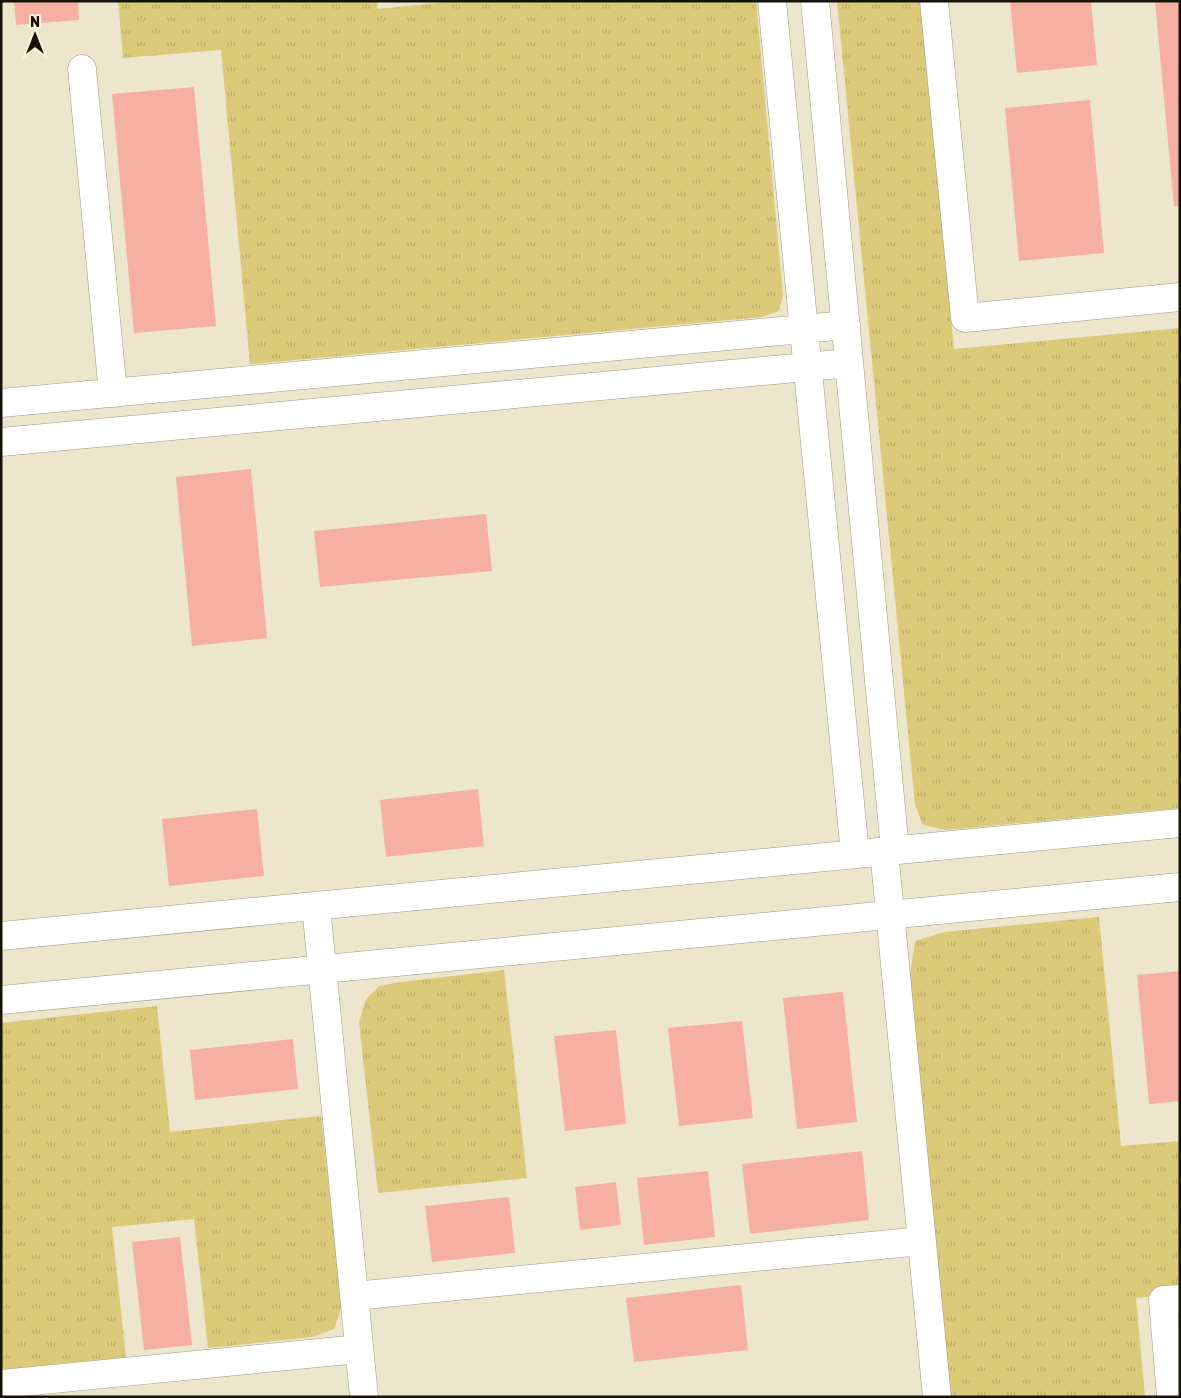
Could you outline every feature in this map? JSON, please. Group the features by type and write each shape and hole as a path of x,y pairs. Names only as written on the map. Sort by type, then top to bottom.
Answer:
{"street":[{"path":"772,1 855,854"},
{"path":"815,1 846,325 890,851 890,914 938,1397"},
{"path":"934,1 965,318 1180,297"},
{"path":"82,69 113,393"},
{"path":"1,404 846,325"},
{"path":"1,442 849,363"},
{"path":"1,936 1180,823"},
{"path":"1,1000 1180,887"},
{"path":"316,906 364,1397"},
{"path":"354,1296 922,1242"},
{"path":"1171,1397 1163,1300 1180,1299"},
{"path":"1,1384 359,1349"}],"green space":[{"path":"118,1 377,1 378,9 457,1 756,1 783,295 779,311 762,317 250,364 221,50 123,58"},
{"path":"837,1 920,1 954,349 1180,328 1180,808 946,830 923,825 915,805"},
{"path":"1099,917 1121,1146 1180,1141 1180,1294 1136,1298 1145,1397 951,1397 910,975 915,941 944,932"},
{"path":"504,970 527,1178 378,1193 359,1022 366,999 379,986"},
{"path":"157,1006 170,1132 321,1116 342,1306 334,1329 312,1337 208,1348 194,1219 112,1227 126,1357 1,1370 1,1023"}],"building":[{"path":"14,1 78,1 79,20 16,25"},
{"path":"1010,1 1091,1 1097,65 1017,73"},
{"path":"1155,1 1180,1 1180,206 1174,206"},
{"path":"194,87 216,326 134,333 112,94"},
{"path":"1090,100 1104,253 1019,261 1005,108"},
{"path":"251,469 267,638 192,646 176,477"},
{"path":"486,514 492,571 320,587 314,531"},
{"path":"478,789 484,846 386,857 380,800"},
{"path":"257,809 264,876 169,886 162,819"},
{"path":"1180,971 1180,1101 1149,1104 1137,975"},
{"path":"843,992 857,1122 797,1129 783,998"},
{"path":"742,1021 753,1118 679,1126 668,1028"},
{"path":"616,1030 626,1124 565,1131 554,1036"},
{"path":"293,1039 298,1089 195,1100 190,1050"},
{"path":"862,1151 869,1220 750,1234 742,1164"},
{"path":"708,1171 715,1237 644,1245 637,1178"},
{"path":"616,1182 621,1225 580,1230 575,1187"},
{"path":"509,1197 515,1253 432,1262 425,1206"},
{"path":"180,1237 192,1345 144,1350 132,1242"},
{"path":"741,1285 748,1350 634,1362 626,1298"}]}
